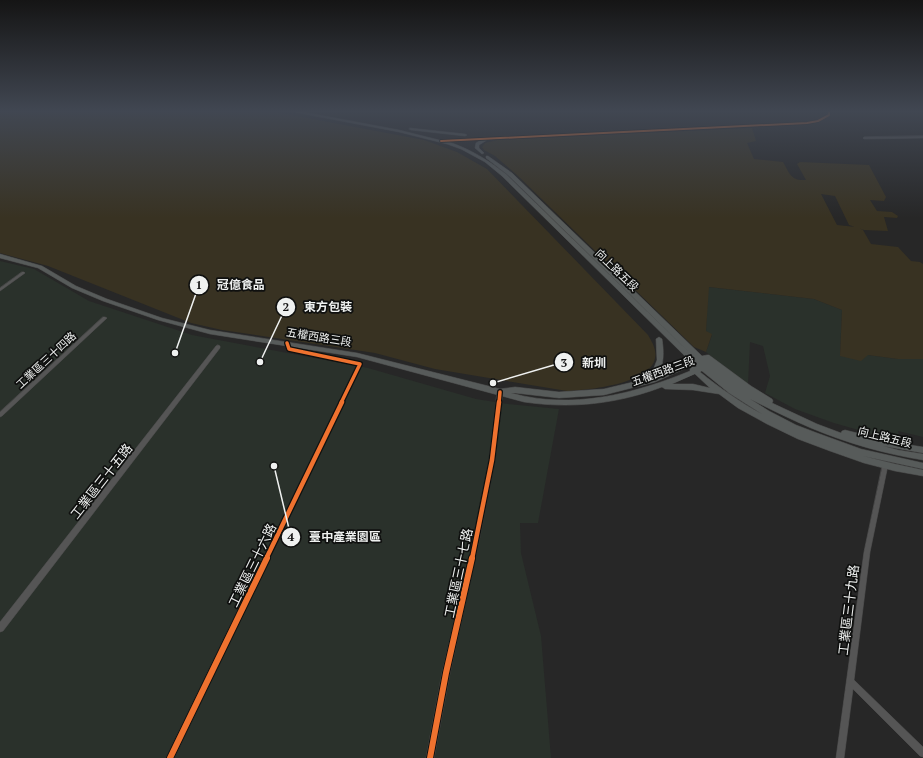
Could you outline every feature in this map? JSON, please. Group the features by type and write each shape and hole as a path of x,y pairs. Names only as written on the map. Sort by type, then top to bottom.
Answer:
{"main road":[{"name":"向上路五段","path":"457,146 486,161 504,175 732,391 766,413 793,427 861,452 923,466"},
{"name":"向上路五段","path":"463,146 491,159 510,174 702,364 748,395 814,426 858,442 898,453 923,457"},
{"path":"477,146 482,153"},
{"name":"五權西路三段","path":"0,256 40,267 74,287 105,300 160,319 210,332 357,355 500,392 517,399 563,403 582,403 609,400 661,386 702,364"},
{"path":"653,380 660,366 660,339"},
{"name":"向上路五段","path":"702,364 721,392 756,414 792,433 861,458 923,473"},
{"name":"向上路五段","path":"702,364 795,414 858,437 896,446 923,450"},
{"name":"五權西路三段","path":"500,392 515,390 559,395 604,392 653,380 702,364"},
{"path":"661,386 693,386 721,392"}],"street":[{"path":"0,290 23,273"},
{"name":"工業區三十四路","path":"0,415 105,318"},
{"name":"工業區三十六路","path":"170,758 360,364 289,349 287,343"},
{"name":"工業區三十五路","path":"0,628 218,347"},
{"name":"工業區三十七路","path":"430,758 446,673 476,541 492,460 500,392"},
{"name":"工業區三十九路","path":"840,758 867,552 885,465"},
{"path":"851,682 923,753"}],"shaded area":[{"path":"0,146 442,146 457,152 487,169 648,335 655,349 655,358 651,367 643,374 631,380 603,387 567,391 435,369 375,353 222,330 191,323 48,266 0,253"},
{"path":"748,146 754,159 783,162 789,173 794,178 801,180 806,180 797,164 800,162 869,165 886,197 884,201 870,200 877,211 892,212 898,216 897,218 884,217 888,231 864,230 860,228 863,230 871,244 898,247 911,261 920,262 923,264 923,359 898,359 868,355 861,361 840,356 842,310 814,299 709,287 706,331 712,334 706,352 694,347 517,175 482,147","holes":["821,194 835,196 849,225 855,227 837,225"]},
{"path":"0,261 34,269 89,301 192,335 368,368 476,399 559,409 538,523 520,523 521,553 541,636 551,758 0,758"},
{"path":"708,287 814,299 842,310 840,356 868,355 898,359 923,359 923,437 898,431 900,439 883,437 834,423 795,409 765,393 770,376 763,346 750,342 748,384 729,371 706,352 712,335 706,331"}],"cycle path":[{"path":"170,758 360,364 289,349 287,343"},
{"path":"430,758 446,673 476,541 492,460 500,392"}],"place":[{"name":"冠億食品","path":"175,353"},
{"name":"東方包裝","path":"260,362"},
{"name":"新圳","path":"493,383"},
{"name":"臺中產業園區","path":"274,466"}]}
